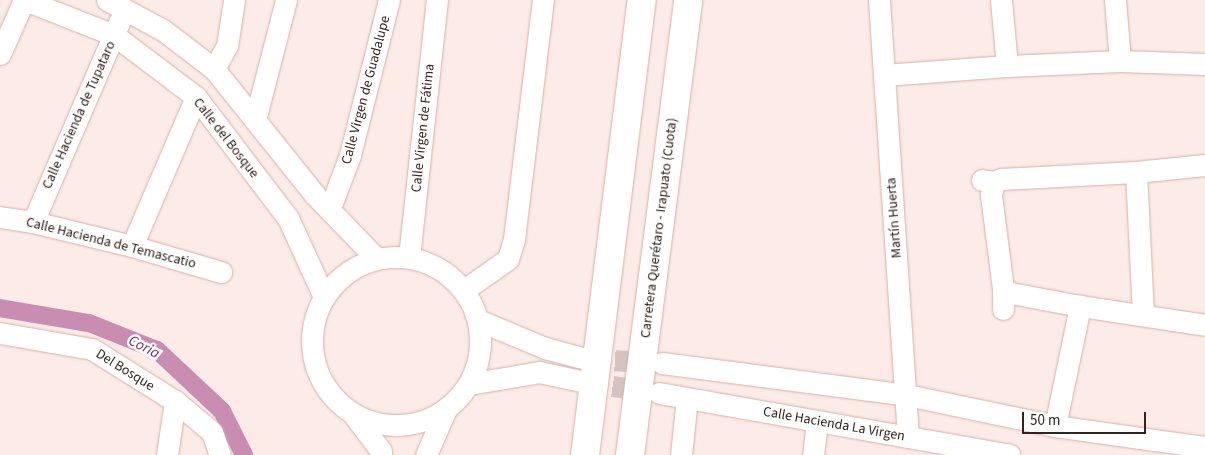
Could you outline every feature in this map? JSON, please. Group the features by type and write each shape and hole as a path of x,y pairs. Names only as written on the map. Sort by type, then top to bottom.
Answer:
{"highway":[{"path":"585,455 642,0"},
{"name":"Carretera Querétaro - Irapuato (Cuota)","path":"630,455 688,0"}],"street":[{"name":"Calle del Bosque","path":"24,0 114,35 196,97 288,218 324,297"},
{"path":"0,54 24,0"},
{"path":"214,69 227,46 234,0"},
{"path":"255,120 286,0"},
{"name":"Calle Virgen de Guadalupe","path":"330,208 350,155 389,0"},
{"name":"Calle Virgen de Fátima","path":"409,257 437,0"},
{"path":"464,290 508,260 514,239 543,0"},
{"name":"Martín Huerta","path":"879,0 908,437"},
{"path":"1001,0 1007,66"},
{"path":"1115,0 1120,60"},
{"path":"118,3 164,30 214,69 315,195 330,208 376,258"},
{"name":"Calle Hacienda de Tupataro","path":"33,222 114,35 118,3"},
{"path":"884,75 1120,60 1205,64"},
{"path":"132,246 196,97"},
{"path":"1205,165 1136,172 988,181 1003,299 1011,293 1086,307 1205,325"},
{"path":"1136,172 1143,315"},
{"name":"Calle Hacienda de Temascatio","path":"0,217 33,222 132,246 221,272"},
{"path":"381,455 381,451 353,414 328,391 314,362 313,328 324,297 346,272 376,258 409,257 440,268 464,290 478,320 480,353 469,384 446,409 426,455"},
{"path":"1062,426 1086,307"},
{"path":"478,320 545,348 583,358"},
{"name":"Del Bosque","path":"0,333 92,349 175,401 212,432 220,455"},
{"path":"662,363 906,395 1062,426 1205,447"},
{"path":"469,384 540,372 581,381"},
{"name":"Calle Hacienda La Virgen","path":"659,393 1010,455"},
{"path":"680,455 687,398"},
{"path":"167,455 175,401"},
{"path":"353,414 384,425 416,423 446,409"},
{"path":"813,455 817,421"}],"waterway":[{"name":"Coria","path":"0,308 89,323 157,350 222,411 244,455"}],"tunnel":[{"path":"583,358 657,363"},
{"path":"581,381 653,392"}]}
